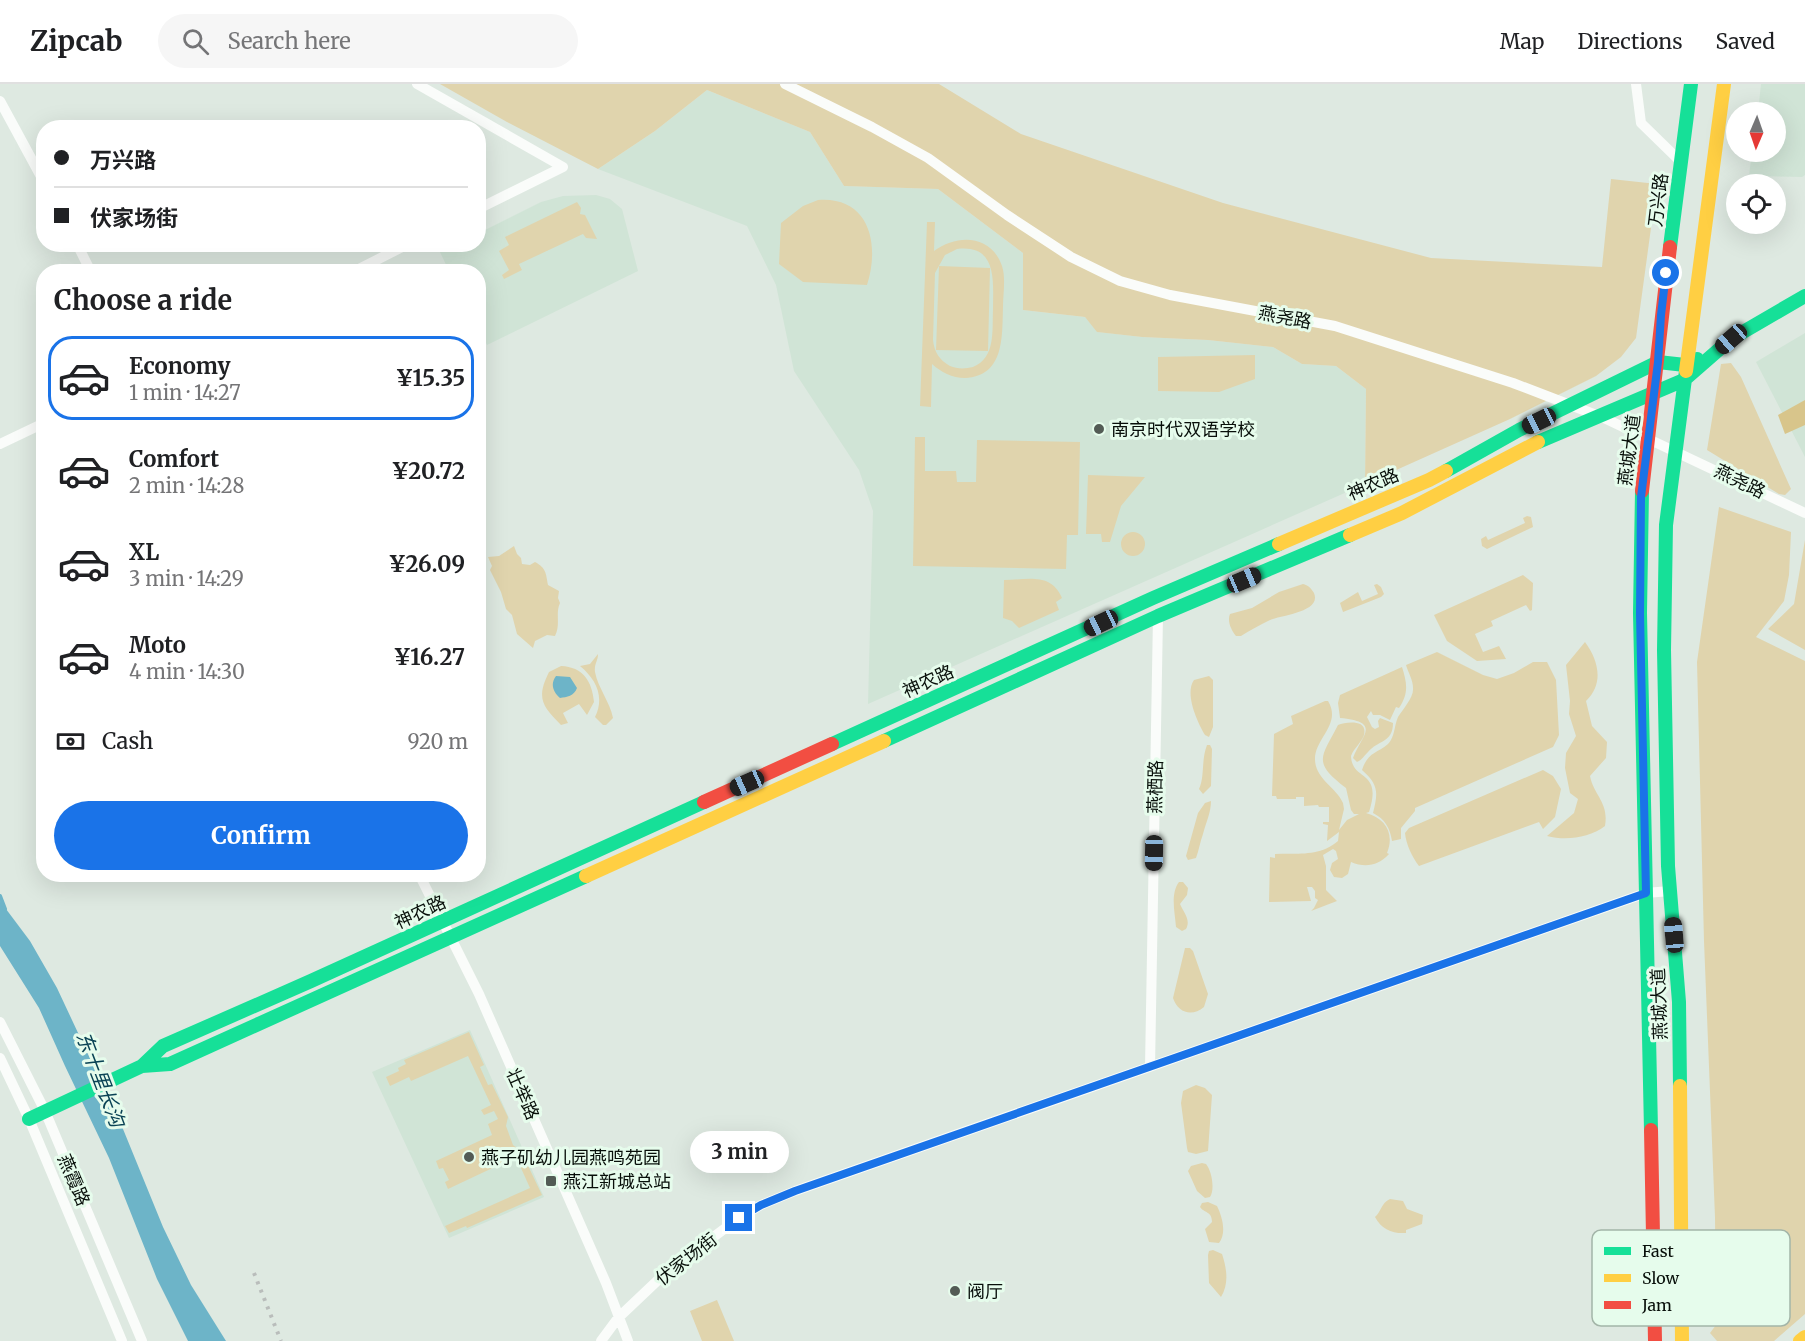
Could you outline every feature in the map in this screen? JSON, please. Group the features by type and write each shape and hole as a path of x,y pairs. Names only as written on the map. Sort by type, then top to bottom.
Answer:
{"street":[{"path":"417,84 480,120"},
{"name":"燕尧路","path":"785,84 928,158 1007,215 1071,257 1120,280 1170,295 1335,326 1513,383 1604,418 1805,513"},
{"path":"1636,84 1641,123 1681,162"},
{"name":"万兴路","path":"1654,392 1661,315 1691,84"},
{"path":"1683,380 1724,84"},
{"path":"0,101 36,167"},
{"path":"486,123 563,167 486,205"},
{"path":"369,264 392,252"},
{"name":"神农路","path":"1685,365 1805,296"},
{"name":"神农路","path":"142,1066 170,1064 1158,616 1402,513 1525,448 1683,380 1731,339"},
{"path":"1658,362 1685,365"},
{"name":"神农路","path":"29,1119 142,1066 163,1046 1153,598 1429,480 1519,430 1658,362"},
{"name":"燕城大道","path":"1681,1230 1679,1002 1668,866 1664,650 1666,525 1683,380"},
{"name":"燕城大道","path":"1653,1230 1640,614 1641,497 1654,392"},
{"path":"0,444 36,427"},
{"name":"燕栖路","path":"1150,1067 1158,616"},
{"name":"壮举路","path":"423,882 479,994 598,1265 627,1341"},
{"name":"伏家场街","path":"601,1341 618,1318 657,1281 739,1218 761,1205 795,1191 1646,893 1670,891"},
{"name":"燕霞路","path":"0,1022 45,1111 142,1341"},
{"name":"燕霞路","path":"0,1058 29,1119 122,1341"},
{"name":"燕城大道","path":"1655,1326 1655,1341"},
{"name":"燕城大道","path":"1682,1326 1682,1341"},
{"path":"1800,1341 1805,1337"}],"shaded area":[{"path":"440,84 939,84 1021,134 1223,203 1431,258 1602,267 1611,179 1657,184 1636,338 1621,357 1596,376 1510,419 1365,484 1366,389 1336,366 1302,364 1273,347 1097,332 1085,317 1023,310 1023,253 938,189 844,186 810,132 707,90 655,131 598,169"},
{"path":"1761,84 1805,84 1805,175 1802,177 1786,177 1786,174 1749,174 1751,162 1786,162 1786,102 1759,102"},
{"name":"南京时代双语学校","path":"707,90 810,132 844,186 938,189 1023,253 1023,310 1085,317 1098,332 1273,347 1302,364 1336,366 1366,389 1365,484 868,704 873,511 859,470 794,371 776,285 747,226 598,169 655,131"},
{"path":"596,195 610,199 622,209 638,271 487,345 486,264 446,264 440,252 486,252 486,230 541,202 563,196"},
{"path":"818,200 836,201 849,206 860,215 867,226 872,254 867,285 803,282 779,264 781,223 803,206"},
{"path":"577,202 581,208 580,214 585,215 597,239 586,238 583,234 519,264 522,270 504,279 502,275 509,270 499,251 509,245 505,237"},
{"path":"927,222 935,222 934,251 953,242 972,240 982,243 997,255 1004,276 1002,330 999,353 988,370 978,376 956,377 932,364 931,407 920,406","holes":["957,249 980,252 990,267 993,288 992,334 986,357 973,367 958,368 943,361 936,351 933,340 935,273 945,255"]},
{"path":"939,266 990,268 988,351 936,350"},
{"path":"1805,333 1805,457 1756,362"},
{"path":"1255,355 1255,379 1219,392 1158,391 1158,357"},
{"path":"1731,363 1741,377 1791,489 1785,495 1779,494 1707,450 1721,364"},
{"path":"1805,400 1805,425 1785,434 1778,415"},
{"path":"915,437 925,437 925,471 956,471 957,482 976,482 977,440 1080,442 1078,535 1067,535 1066,569 913,566"},
{"path":"1088,475 1145,477 1121,506 1110,542 1102,542 1101,534 1086,534"},
{"path":"1719,507 1791,532 1789,575 1784,601 1756,637 1805,661 1805,1314 1774,1341 1717,1341 1710,1333 1715,1326 1790,1326 1790,1230 1715,1230 1704,941 1697,662"},
{"path":"1531,517 1533,527 1487,549 1482,546 1481,539 1486,536 1488,540 1525,523 1523,518"},
{"path":"1133,532 1141,536 1145,544 1141,552 1133,556 1125,552 1121,544 1125,536"},
{"path":"1805,540 1805,650 1768,629 1794,604"},
{"path":"514,546 522,564 530,565 535,562 539,564 545,571 548,585 559,591 558,627 555,636 547,635 535,641 533,648 517,634 512,615 506,609 501,592 490,570 492,566 488,557 499,556"},
{"path":"1523,575 1533,583 1532,610 1530,611 1526,605 1491,621 1493,626 1475,634 1483,652 1499,646 1506,659 1477,661 1447,641 1434,615"},
{"path":"1038,579 1052,584 1062,598 1056,602 1059,610 1019,628 1012,621 1003,618 1004,580"},
{"path":"1303,584 1314,593 1315,599 1312,605 1299,612 1270,620 1241,636 1234,634 1229,622 1230,614 1252,608 1279,592"},
{"path":"1377,584 1384,594 1381,597 1343,612 1340,603 1358,592 1362,601 1378,594 1374,585"},
{"path":"1585,642 1594,657 1598,672 1595,687 1586,701 1592,726 1607,742 1606,758 1590,776 1605,811 1605,826 1585,836 1569,838 1547,836 1574,813 1578,799 1570,793 1565,768 1566,753 1576,736 1569,714 1566,665"},
{"path":"1437,652 1483,675 1497,679 1514,673 1533,662 1547,662 1556,680 1559,735 1553,747 1415,808 1401,828 1401,839 1392,841 1386,824 1373,813 1376,790 1372,780 1362,770 1370,756 1390,741 1398,717 1412,695 1413,685 1406,665"},
{"path":"598,654 595,672 613,718 606,725 595,717 599,702 597,689 580,666 590,664"},
{"path":"561,666 575,669 585,676 594,702 587,715 579,704 563,713 568,723 561,725 545,707 542,695 549,672"},
{"path":"1402,667 1406,688 1399,708 1396,707 1390,720 1380,715 1373,715 1371,711 1367,717 1375,729 1379,727 1380,718 1393,723 1390,734 1357,762 1353,758 1364,737 1365,727 1353,720 1340,718 1338,703 1340,695"},
{"path":"1209,676 1213,680 1213,727 1209,737 1205,735 1196,716 1191,700 1191,686 1194,680"},
{"path":"1328,701 1332,717 1316,751 1315,759 1318,772 1343,803 1344,809 1339,830 1347,820 1359,814 1354,814 1351,810 1346,788 1328,772 1323,759 1327,745 1338,725 1356,723 1363,726 1364,735 1351,756 1353,764 1356,770 1370,782 1372,798 1369,812 1366,813 1373,815 1387,827 1390,839 1387,853 1389,854 1371,865 1351,862 1348,874 1342,878 1334,877 1330,870 1332,863 1338,859 1336,851 1333,849 1323,855 1326,866 1326,890 1337,901 1311,911 1318,900 1315,898 1315,891 1312,887 1307,887 1311,901 1269,902 1270,857 1275,858 1275,854 1323,850 1338,841 1339,832 1327,841 1328,825 1323,822 1329,822 1329,807 1304,806 1304,797 1277,799 1276,796 1272,796 1274,734 1293,724 1291,716"},
{"path":"1207,745 1210,745 1212,749 1211,786 1203,794 1199,789"},
{"path":"1543,770 1553,776 1561,789 1555,817 1543,829 1539,822 1419,866 1407,842 1405,833 1409,828"},
{"path":"1211,801 1196,858 1188,860 1186,856 1198,813 1205,803"},
{"path":"1179,882 1183,882 1188,888 1187,895 1180,904 1188,923 1186,929 1182,931 1176,927 1174,904 1176,887"},
{"path":"1185,948 1193,951 1208,994 1204,1007 1190,1013 1178,1007 1173,998"},
{"name":"燕子矶幼儿园燕鸣苑园","path":"470,1030 544,1197 449,1238 372,1072"},
{"path":"469,1032 484,1065 480,1067 488,1085 492,1084 508,1117 506,1126 513,1145 521,1151 542,1195 467,1228 466,1226 449,1233 445,1226 530,1188 516,1157 448,1189 445,1182 449,1180 443,1168 439,1169 436,1161 492,1135 488,1124 498,1119 494,1111 484,1115 481,1110 491,1105 468,1056 411,1081 409,1077 390,1086 386,1077 399,1071 398,1068 406,1064 404,1060"},
{"path":"1196,1085 1205,1088 1212,1095 1208,1151 1196,1154 1188,1152 1181,1103 1183,1091"},
{"path":"1202,1163 1208,1167 1212,1180 1212,1194 1205,1198 1197,1191 1188,1171 1191,1166"},
{"path":"1390,1199 1403,1201 1407,1209 1423,1215 1422,1224 1406,1230 1406,1233 1392,1232 1384,1228 1375,1217"},
{"path":"1208,1202 1217,1206 1222,1219 1223,1234 1219,1243 1209,1242 1205,1229 1212,1222 1212,1218 1200,1207 1202,1203"},
{"path":"1213,1250 1222,1254 1225,1265 1226,1282 1221,1297 1209,1283 1208,1255 1209,1251"},
{"path":"717,1300 734,1341 702,1341 690,1311"}],"water":[{"path":"556,676 570,677 577,688 574,693 560,698 553,688"},
{"path":"0,901 30,941 57,988 123,1129 163,1227 191,1285 226,1341 188,1341 157,1279 109,1158 39,1008 0,946"}],"waterway":[{"name":"东十里长沟","path":"0,896 5,909"}],"railway":[{"path":"254,1273 281,1341"}],"traffic: fast":[{"path":"1670,247 1691,84"},
{"path":"1538,442 1684,380 1731,339 1805,296"},
{"path":"1446,471 1519,430 1658,362 1685,365 1697,359"},
{"path":"1680,1086 1679,1002 1668,866 1664,650 1666,525 1686,371"},
{"path":"1642,491 1640,613 1651,1130"},
{"path":"884,741 1158,616 1350,535"},
{"path":"832,744 1153,598 1279,544"},
{"path":"142,1066 163,1046 704,802"},
{"path":"29,1119 142,1066 170,1064 586,876"}],"traffic: slow":[{"path":"1686,371 1724,84"},
{"path":"1350,535 1402,513 1538,442"},
{"path":"1279,544 1446,471"},
{"path":"586,876 884,741"},
{"path":"1680,1086 1681,1230"},
{"path":"1682,1326 1682,1341"},
{"path":"1800,1341 1805,1337"}],"traffic: jam":[{"path":"1642,491 1670,247"},
{"path":"704,802 832,744"},
{"path":"1651,1130 1653,1230"},
{"path":"1655,1326 1655,1341"}],"place":[{"name":"南京时代双语学校","path":"1099,429"},
{"name":"燕子矶幼儿园燕鸣苑园","path":"469,1157"},
{"name":"燕江新城总站","path":"551,1181"},
{"name":"阀厅","path":"955,1291"}],"route":[{"path":"739,1218 761,1205 795,1191 1646,893 1640,614 1641,497 1658,362 1666,273"}]}
